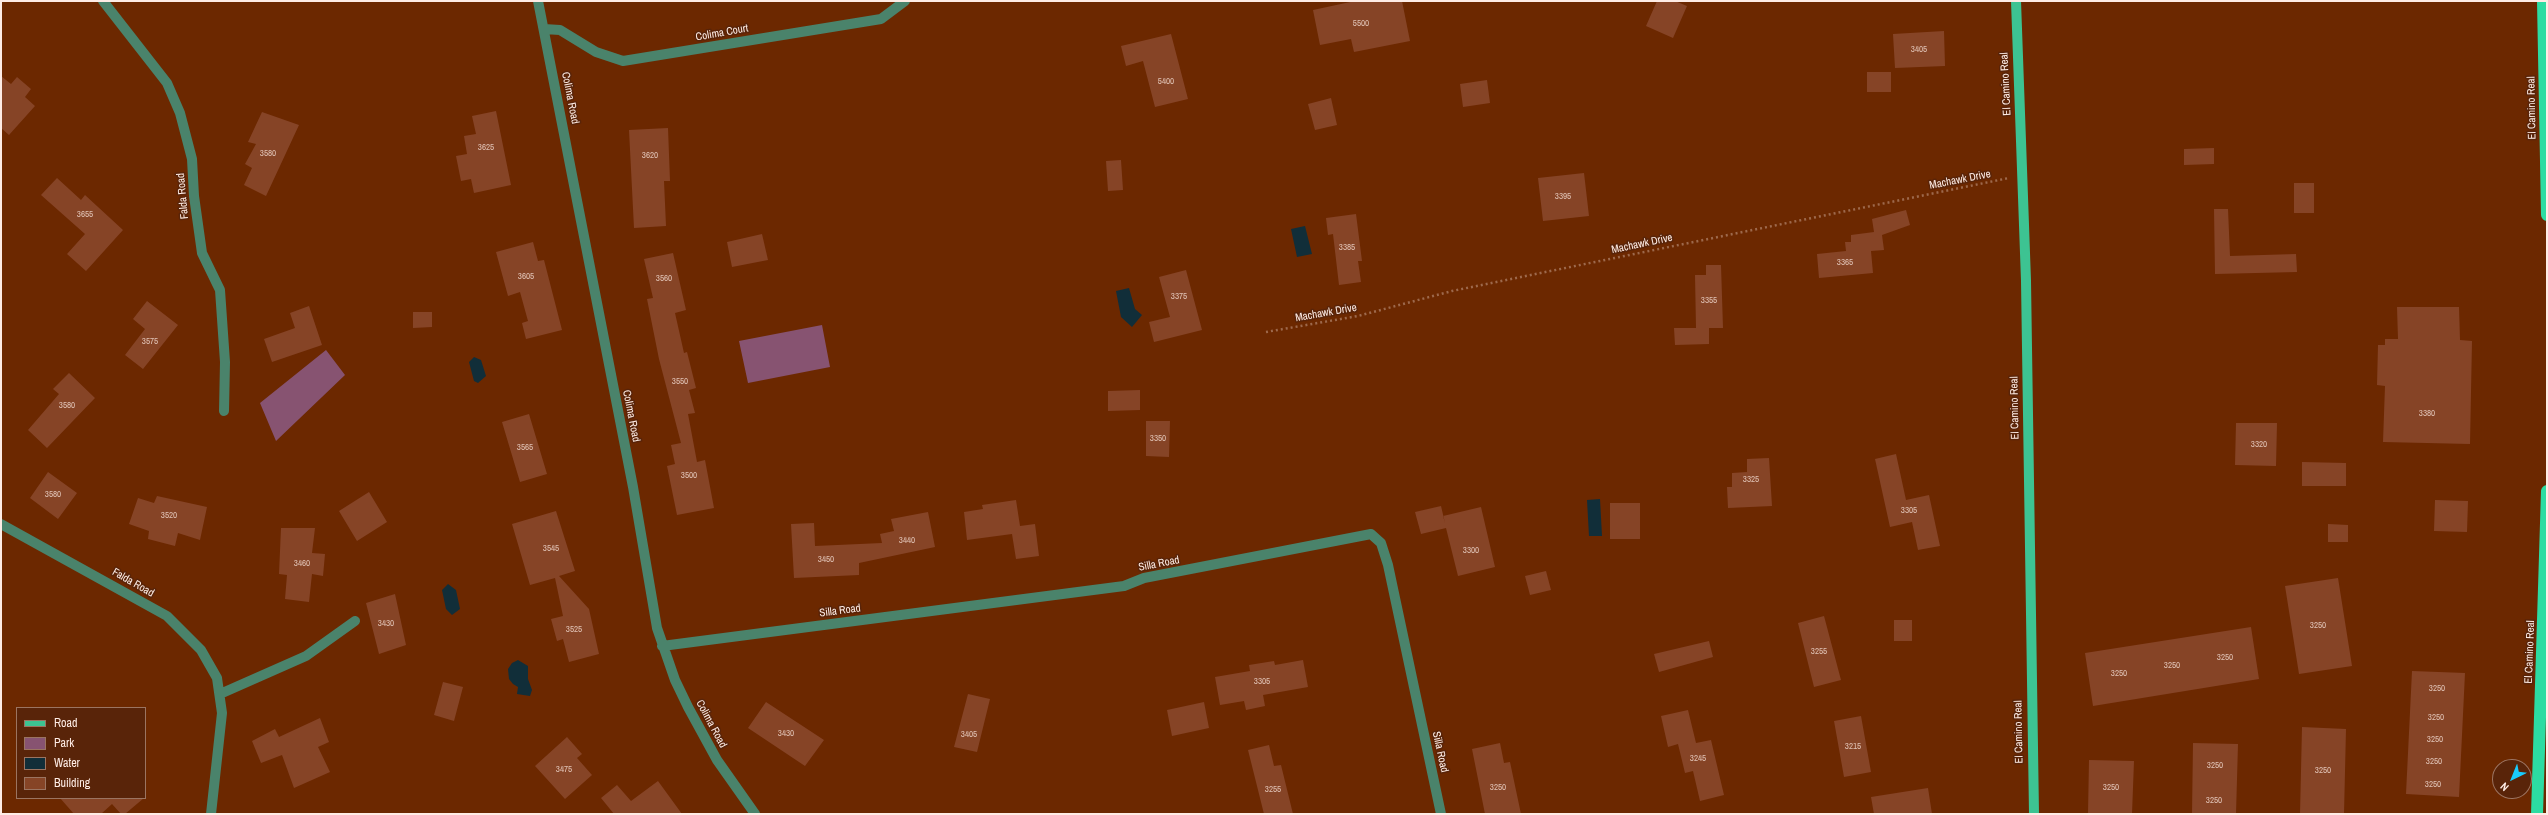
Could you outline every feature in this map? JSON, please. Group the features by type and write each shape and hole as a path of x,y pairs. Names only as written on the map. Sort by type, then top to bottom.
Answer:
{"highway":[{"name":"El Camino Real","path":"2543,1 2547,215"},
{"name":"El Camino Real","path":"2537,814 2547,491"}],"main road":[{"name":"El Camino Real","path":"2016,1 2023,175 2034,814"}],"street":[{"name":"Falda Road","path":"103,1 167,83 180,113 192,159 194,196 202,253 220,290 225,362 224,411"},
{"name":"Colima Road","path":"538,1 633,487 657,628 675,680 717,760 755,814"},
{"name":"Colima Court","path":"544,29 560,30 596,52 623,61 881,19 905,1"},
{"name":"Falda Road","path":"1,524 167,616 202,650 217,678 222,713 211,814"},
{"name":"Silla Road","path":"662,646 1124,586 1144,578 1371,534 1381,543 1388,565 1441,814"},
{"path":"220,694 306,656 355,621"}],"path":[{"name":"Machawk Drive","path":"1266,332 1358,316 1467,288 2023,175"}],"green space":[{"path":"822,325 830,367 748,383 739,341"},
{"path":"326,350 345,375 276,441 260,403"}],"water":[{"path":"1305,226 1312,254 1297,257 1291,229"},
{"path":"1129,288 1135,309 1142,315 1132,327 1121,317 1116,291"},
{"path":"474,357 481,360 486,376 478,383 474,381 469,362"},
{"path":"1600,499 1602,536 1589,536 1587,500"},
{"path":"448,584 456,590 460,609 452,615 446,609 442,590"},
{"path":"518,660 528,666 528,679 532,690 530,696 517,694 518,687 509,679 508,669 512,663"}],"building":[{"path":"1355,1 1402,1 1410,41 1354,52 1351,39 1320,45 1313,10"},
{"path":"1657,1 1675,1 1687,6 1673,38 1646,26"},
{"path":"1944,31 1945,66 1895,68 1893,34"},
{"path":"1171,34 1188,99 1155,107 1143,61 1126,66 1121,46"},
{"path":"1867,72 1891,72 1891,92 1867,92"},
{"path":"1,76 11,84 17,77 31,89 25,97 35,106 9,135 1,128"},
{"path":"1487,80 1490,103 1463,107 1460,84"},
{"path":"1331,98 1337,125 1315,130 1308,104"},
{"path":"496,111 511,185 474,193 471,179 461,181 456,156 467,154 464,136 476,134 472,116"},
{"path":"262,112 299,125 266,196 244,185 252,168 245,164 256,144 248,142"},
{"path":"668,128 670,181 664,181 666,226 634,228 629,130"},
{"path":"2214,148 2214,164 2184,165 2184,149"},
{"path":"1121,160 1123,190 1108,191 1106,161"},
{"path":"1584,173 1589,216 1543,221 1538,178"},
{"path":"57,178 81,200 85,195 123,230 86,271 67,254 85,234 41,195"},
{"path":"2294,183 2314,183 2314,213 2294,213"},
{"path":"2214,209 2228,209 2230,256 2296,254 2297,272 2215,274"},
{"path":"1906,210 1910,225 1882,235 1884,250 1871,251 1873,273 1819,278 1817,254 1846,251 1845,242 1851,242 1851,235 1874,232 1872,219"},
{"path":"1356,214 1362,261 1358,261 1361,282 1339,285 1333,234 1328,235 1326,218"},
{"path":"762,234 768,260 732,267 727,242"},
{"path":"533,242 538,261 544,260 562,330 526,339 522,323 528,321 520,292 508,296 496,252"},
{"path":"673,253 686,310 675,313 684,353 687,352 696,388 689,390 695,413 688,414 697,462 705,460 714,508 677,515 667,466 675,464 671,445 681,443 659,359 647,299 653,298 644,259"},
{"path":"1706,265 1721,265 1723,328 1709,328 1709,344 1675,345 1674,328 1696,328 1695,275 1706,275"},
{"path":"1186,270 1202,330 1154,342 1149,322 1170,317 1159,277"},
{"path":"147,301 178,325 143,369 125,355 145,329 133,319"},
{"path":"309,306 322,345 272,362 264,339 295,328 290,313"},
{"path":"2397,307 2459,307 2460,340 2472,341 2470,444 2383,442 2385,386 2377,385 2378,345 2385,345 2385,339 2398,339"},
{"path":"413,312 432,312 432,327 413,328"},
{"path":"69,373 95,398 47,448 28,430 59,394 53,389"},
{"path":"1140,390 1140,410 1108,411 1108,391"},
{"path":"529,414 547,474 520,482 502,422"},
{"path":"1146,421 1170,421 1169,457 1146,456"},
{"path":"2236,423 2277,423 2276,466 2235,465"},
{"path":"1896,454 1906,500 1929,495 1940,546 1918,550 1912,522 1890,527 1875,459"},
{"path":"1769,458 1772,506 1728,508 1727,487 1732,487 1732,473 1747,472 1747,459"},
{"path":"2302,462 2346,463 2346,486 2302,486"},
{"path":"48,472 77,493 58,519 30,498"},
{"path":"369,492 387,522 357,541 339,511"},
{"path":"157,496 207,507 200,540 178,533 175,546 148,539 149,531 129,524 138,498 154,503"},
{"path":"1016,500 1020,526 1035,524 1039,556 1016,559 1012,534 967,540 964,512 983,509 982,505"},
{"path":"2435,500 2468,501 2467,532 2434,531"},
{"path":"1610,503 1640,503 1640,539 1610,539"},
{"path":"1441,506 1443,516 1481,507 1495,567 1458,576 1446,528 1421,534 1415,512"},
{"path":"556,511 575,571 559,576 589,609 599,654 569,662 563,639 557,641 551,619 563,616 555,578 530,585 512,524"},
{"path":"928,512 935,547 859,563 859,575 794,578 791,524 814,523 815,546 882,543 880,534 894,531 891,519"},
{"path":"2328,524 2348,525 2348,542 2328,542"},
{"path":"281,528 315,528 312,553 325,554 323,576 312,574 309,602 285,599 287,575 279,574"},
{"path":"1546,571 1551,590 1530,595 1525,576"},
{"path":"2338,578 2352,666 2299,674 2285,586"},
{"path":"395,594 406,645 379,654 366,603"},
{"path":"1824,616 1841,680 1814,687 1798,623"},
{"path":"1894,620 1912,620 1912,641 1894,641"},
{"path":"2251,627 2259,679 2093,706 2085,653"},
{"path":"1709,641 1713,657 1659,672 1654,654"},
{"path":"1303,660 1308,687 1263,695 1265,706 1246,710 1244,701 1220,705 1215,677 1250,671 1249,665 1274,661 1275,665"},
{"path":"2412,671 2465,673 2459,797 2406,794"},
{"path":"443,682 463,687 454,721 434,715"},
{"path":"968,694 990,699 977,752 954,747"},
{"path":"766,702 824,740 805,766 748,728"},
{"path":"1204,702 1209,728 1172,736 1167,710"},
{"path":"1688,710 1696,743 1711,740 1724,795 1700,801 1693,771 1685,773 1678,744 1668,747 1661,716"},
{"path":"1861,716 1871,772 1844,777 1834,721"},
{"path":"320,718 329,742 318,747 330,772 294,788 282,755 261,763 252,741 275,729 279,737"},
{"path":"2302,727 2346,729 2344,814 2300,814"},
{"path":"567,737 582,754 577,758 592,775 565,799 535,766"},
{"path":"1500,743 1504,763 1510,762 1521,814 1485,814 1472,749"},
{"path":"2193,743 2238,744 2236,814 2192,814"},
{"path":"1269,745 1274,766 1281,765 1293,814 1264,814 1248,750"},
{"path":"2089,760 2134,761 2132,814 2088,814"},
{"path":"658,781 682,814 614,814 601,798 617,785 631,801"},
{"path":"1928,788 1932,814 1874,814 1871,797"},
{"path":"61,799 143,799 125,814 121,814 112,804 101,814 74,814"}]}
